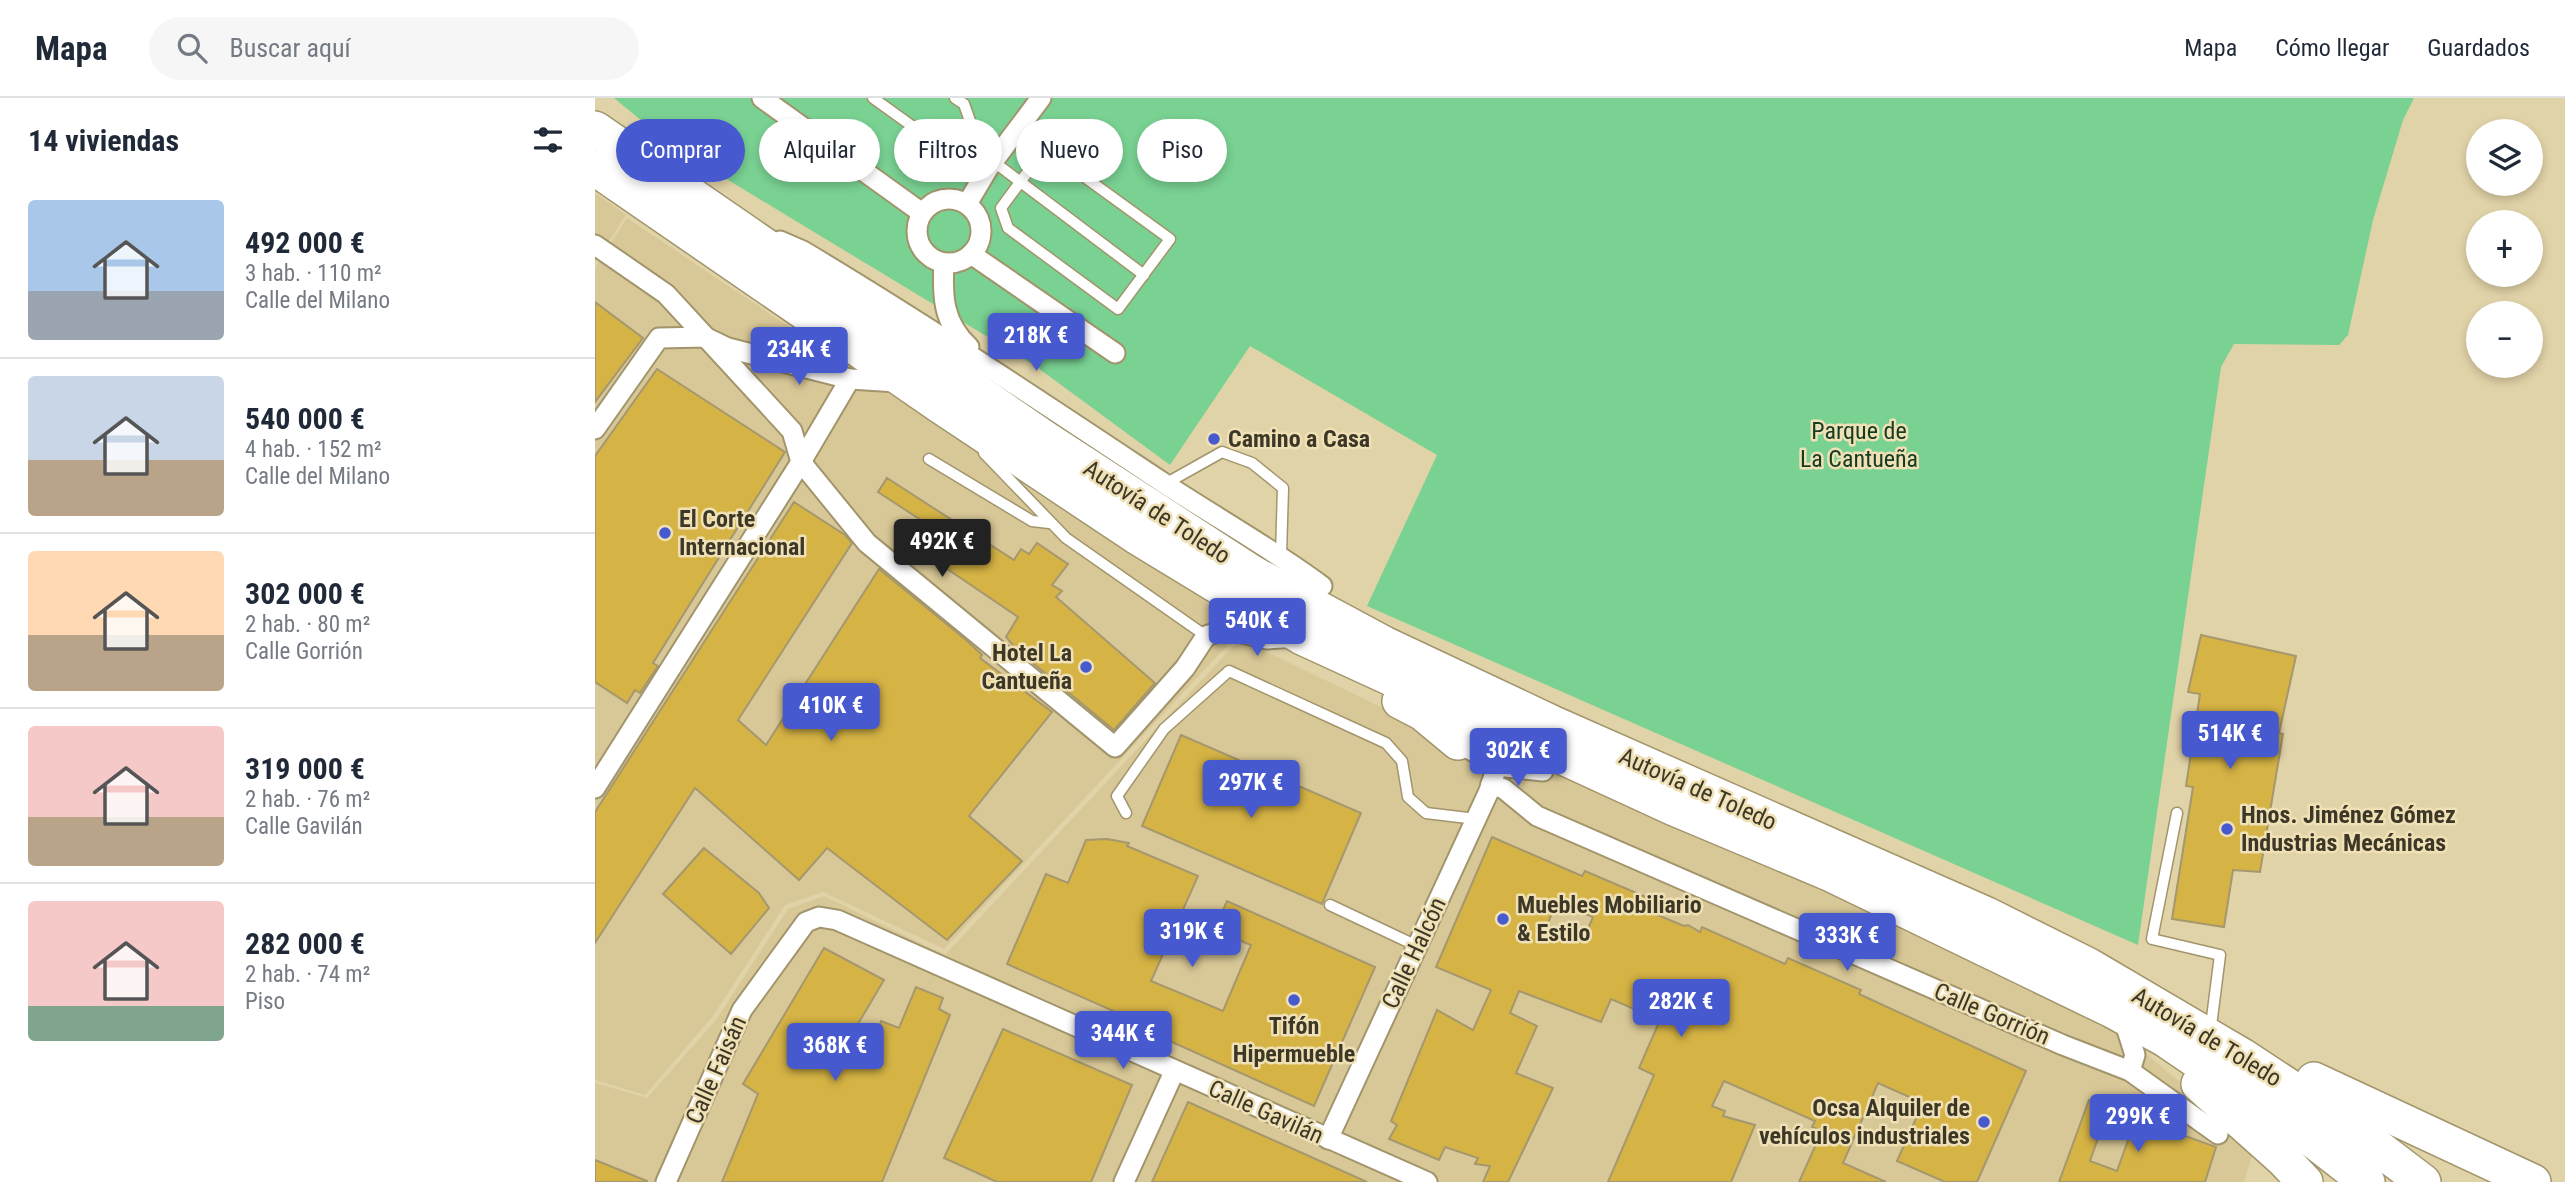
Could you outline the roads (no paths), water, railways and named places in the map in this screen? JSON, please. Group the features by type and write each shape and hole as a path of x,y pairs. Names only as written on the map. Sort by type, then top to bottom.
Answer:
{"highway":[{"path":"595,108 654,149 687,192"},
{"name":"Autovía de Toledo","path":"595,129 1047,440 1252,573 1384,644 1556,725 1987,915 2089,966 2242,1056 2352,1128 2423,1182"},
{"name":"Autovía de Toledo","path":"595,167 907,383 1136,536 1311,642 1672,807 1829,873 2120,1020 2165,1039 2314,1141 2367,1182"},
{"path":"1322,586 1390,629 1515,691 1556,725"},
{"path":"1311,642 1343,673 1423,713 1458,742"},
{"path":"1543,771 1672,807"},
{"path":"2089,966 2348,1098 2533,1182"},
{"path":"2120,1020 2185,1072 2305,1182"}],"street":[{"path":"762,98 922,213"},
{"path":"1002,150 1041,98"},
{"path":"967,204 981,182"},
{"path":"951,198 967,204 980,222 981,234 971,254 952,263 929,257 919,244 917,228 922,213 935,201 951,198"},
{"path":"719,213 803,251 990,366 1165,484 1280,555 1322,586"},
{"path":"595,245 666,295 792,431 801,462 867,542 1115,747 1185,668 1206,636 1227,629 1267,639 1311,642"},
{"path":"971,254 1115,353"},
{"path":"944,263 942,294 947,315 957,335 990,366"},
{"path":"595,429 659,338 705,337 727,348 850,379 907,383"},
{"path":"595,788 801,462 850,379"},
{"name":"Calle Gorrión","path":"1458,742 1494,775 1504,789 1537,816 2038,1034 2130,1071 2218,1134"},
{"path":"1494,775 1543,771"},
{"name":"Calle Halcón","path":"1328,1139 1494,775"},
{"name":"Calle Faisán","path":"666,1182 743,1010 806,922 819,917 838,920"},
{"name":"Calle Gavilán","path":"838,920 1174,1072 1427,1182"},
{"path":"2120,1020 2135,1055 2130,1071"},
{"path":"1124,1182 1174,1072"}],"lane":[{"path":"873,98 902,119"},
{"path":"955,98 964,104 969,119"},
{"path":"1091,182 1170,239 1144,275 1118,309 1008,228 1001,208 1020,182 1144,275"},
{"path":"941,406 1066,538 1206,636"},
{"path":"1165,484 1223,452 1252,463 1283,488 1280,555"},
{"path":"929,459 1032,521 1049,523"},
{"path":"1126,813 1117,796 1164,729 1229,671 1385,743 1402,761 1408,797 1426,813 1476,819"},
{"path":"2177,813 2152,939 2220,955 2211,1026"},
{"path":"1330,905 1417,946"}],"place":[{"name":"Camino a Casa","path":"1214,439"},
{"name":"El Corte Internacional","path":"665,533"},
{"name":"Hotel La Cantueña","path":"1086,667"},
{"name":"Hnos. Jiménez Gómez Industrias Mecánicas","path":"2227,829"},
{"name":"Muebles Mobiliario & Estilo","path":"1503,919"},
{"name":"Tifón Hipermueble","path":"1294,1000"},
{"name":"Ocsa Alquiler de vehículos industriales","path":"1984,1122"}],"park label":[{"name":"Parque de La Cantueña","path":"1859,445"}]}
